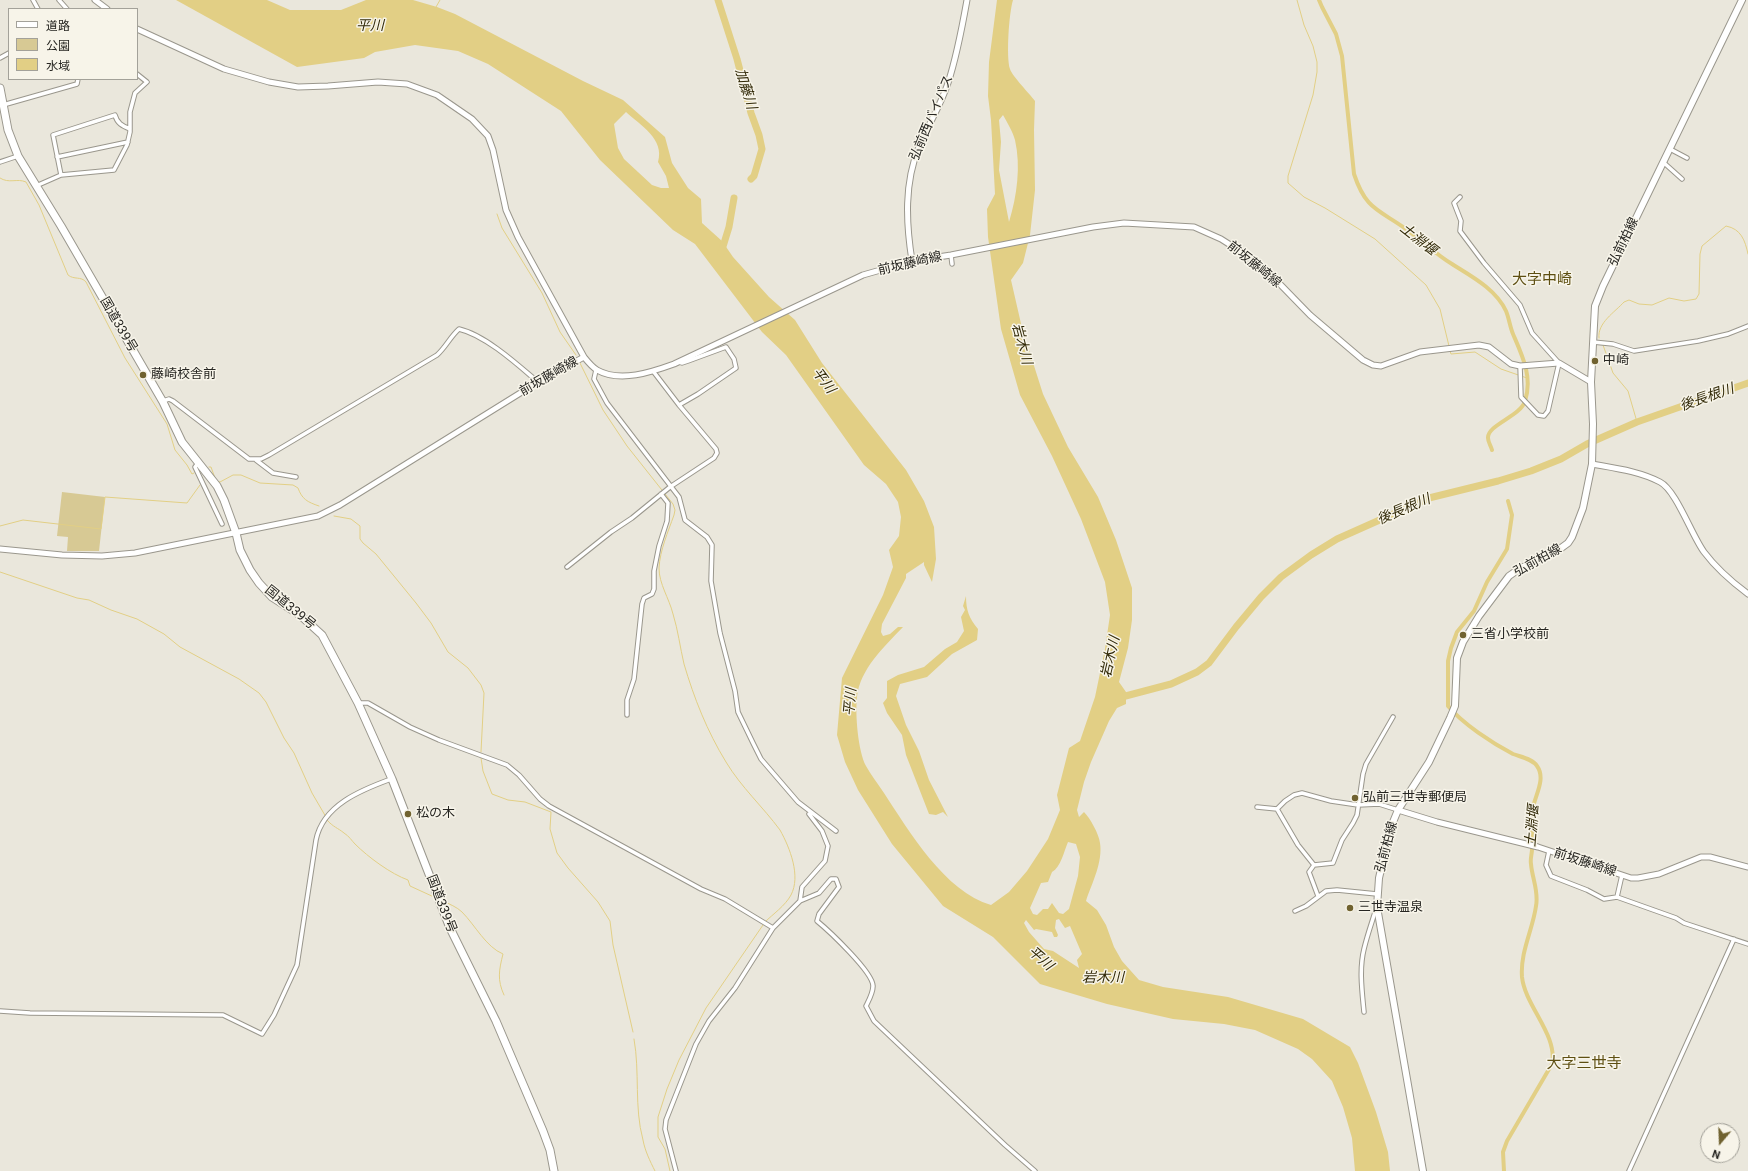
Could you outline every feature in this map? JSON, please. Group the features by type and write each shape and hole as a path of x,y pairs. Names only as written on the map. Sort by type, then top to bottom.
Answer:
{"highway":[{"name":"国道339号","path":"0,88 8,130 18,156 61,226 163,402 182,442 217,486 224,500 244,560 259,583 272,596 312,624 322,636 358,703 392,779 450,928 484,994 543,1131 550,1150 554,1171"}],"main road":[{"path":"95,0 106,8"},
{"name":"弘前西バイパス","path":"912,261 906,215 912,167 918,148 948,84 957,55 967,0"},
{"name":"弘前柏線","path":"1423,1171 1377,906 1377,894 1385,849 1391,827 1398,810 1429,762 1455,706 1457,658 1466,637 1487,604 1510,576 1524,566 1557,551 1568,543 1572,537 1583,508 1592,462 1591,382 1595,306 1597,298 1742,0"},
{"path":"138,29 224,69 268,82 298,87 378,82 407,84 437,96 472,119 488,136 493,150 506,210 518,237 584,356"},
{"name":"前坂藤崎線","path":"0,548 62,555 102,556 135,553 318,516 538,382 584,356 596,370 604,373 619,375 653,371 679,362 863,275 912,261 951,255 1093,227 1124,223 1188,226 1202,229 1243,253 1272,277 1310,315 1363,360 1373,365 1385,366 1420,352 1479,345 1489,347 1511,364 1521,366"},
{"path":"1521,366 1559,363 1591,382"},
{"path":"1592,462 1625,470 1661,482 1669,491 1703,551 1731,582 1748,594"},
{"name":"前坂藤崎線","path":"1398,810 1437,822 1538,847 1622,875 1638,878 1659,874 1701,857 1710,857 1748,867"}],"street":[{"path":"60,0 66,8"},
{"path":"36,186 61,175 114,170 128,142 130,112 135,94 147,82 138,75"},
{"path":"3,105 77,84 78,80"},
{"path":"61,175 53,135 115,115 123,127 130,129"},
{"path":"58,157 128,142"},
{"path":"1670,148 1687,158"},
{"path":"0,162 18,156"},
{"path":"1663,162 1682,179"},
{"path":"1460,197 1454,203 1461,221 1460,231 1484,263 1520,305 1532,334 1559,363 1546,414 1544,416 1538,415 1522,399 1521,366"},
{"path":"951,255 952,264"},
{"path":"1593,342 1614,344 1634,351 1720,336 1748,326"},
{"path":"163,402 169,399 173,401 249,459 256,460 269,455 437,355 445,347 452,335 459,329 467,331 497,348 538,382"},
{"path":"679,362 682,363 726,347 734,359 736,368 679,405"},
{"path":"596,370 594,379 607,403 669,488 679,497 685,520 707,537 712,545 711,582 720,633 738,712 761,759 806,810 822,831 828,846 825,861 802,887 800,901"},
{"path":"567,567 669,488 714,458 717,453 716,449 653,371"},
{"path":"256,460 273,473 296,477"},
{"path":"198,463 194,467 222,524"},
{"path":"627,715 627,700 634,679 642,604 644,598 652,594 654,589 654,571 659,546 667,521 668,503 662,494"},
{"path":"358,703 368,703 410,727 439,740 507,765 519,775 540,799 549,806 701,889 725,900 772,928"},
{"path":"1318,896 1309,872 1314,865 1333,863 1342,840 1353,823 1366,764 1393,717"},
{"path":"0,1011 30,1014 223,1015 262,1034 274,1015 297,965 316,840 320,824 328,814 338,806 367,789 392,779"},
{"path":"1257,808 1277,809 1294,795 1302,793 1331,802 1358,805 1378,804 1398,810"},
{"path":"1277,809 1298,845 1314,865"},
{"path":"806,810 836,831"},
{"path":"1549,851 1546,865 1551,876 1587,890 1604,899 1616,897 1676,918 1684,923 1748,944"},
{"path":"1616,897 1622,875"},
{"path":"676,1171 665,1129 666,1120 696,1044 709,1021 735,988 772,928 800,901 819,893 831,879 836,879 838,887 819,914 817,921 827,929 868,975 873,984 866,1006 874,1021 1005,1145 1035,1171"},
{"path":"1295,910 1306,906 1318,896 1326,892 1337,890 1377,894"},
{"path":"1364,1012 1362,961 1364,949 1377,906"},
{"path":"1629,1171 1734,939"}],"green space":[{"path":"62,492 105,497 99,551 67,551 68,537 57,536"}],"water":[{"path":"176,0 267,0 290,10 341,10 366,0 413,0 455,14 583,81 623,100 665,137 672,163 688,188 701,199 702,223 722,241 733,257 769,297 795,320 822,363 906,470 924,501 934,527 936,559 932,582 924,562 906,574 906,578 882,624 881,632 883,636 890,634 898,627 903,627 874,659 859,687 856,713 859,742 866,766 917,842 944,874 958,887 974,898 991,905 1009,892 1027,871 1048,839 1060,810 1057,795 1069,748 1080,741 1095,697 1110,615 1105,582 1081,519 1052,456 1020,395 1001,329 988,237 987,209 995,194 991,120 988,96 989,62 997,0 1013,0 1008,35 1008,55 1011,72 1035,101 1035,190 1030,235 1023,263 1011,280 1022,328 1043,394 1068,447 1098,497 1116,540 1132,588 1132,620 1128,648 1119,682 1126,692 1126,704 1117,708 1109,721 1091,762 1077,810 1079,817 1084,812 1089,818 1099,839 1101,850 1094,880 1086,901 1097,910 1106,925 1114,947 1122,961 1139,980 1163,987 1228,997 1303,1019 1350,1047 1358,1063 1376,1112 1388,1152 1390,1171 1355,1171 1352,1138 1343,1107 1332,1081 1312,1059 1298,1049 1255,1030 1224,1024 1173,1019 1107,1004 1040,984 993,937 943,906 892,844 858,790 845,762 837,735 842,678 883,595 893,567 889,550 899,536 901,517 898,502 886,484 864,465 786,355 762,332 695,244 673,230 600,160 561,111 488,64 458,51 415,45 375,52 364,58 297,67","holes":["626,112 650,133 658,146 658,162 666,176 669,188 661,188 652,185 624,159 618,148 614,124","1003,115 1010,127 1015,140 1018,160 1014,202 1009,222 999,170 1001,142 999,120","1068,842 1076,844 1080,857 1078,876 1069,909 1063,914 1059,913 1052,903 1048,909 1043,909 1037,915 1033,914 1030,908 1041,883 1048,882 1052,872 1060,863","1059,919 1065,928 1070,926 1082,954 1077,960 1079,968 1053,951 1044,949 1029,932 1024,923 1026,920 1034,930 1036,929 1052,932 1054,937 1057,937 1058,935 1055,928 1056,920"]},
{"path":"966,596 969,614 978,629 977,640 952,654 927,677 900,684 896,696 906,725 919,751 929,780 948,817 943,812 936,815 929,814 906,755 902,735 887,713 883,703 887,698 887,681 898,675 924,667 945,649 957,642 964,631 961,617 965,610 963,606"}],"waterway":[{"path":"436,7 440,0"},
{"name":"加藤川","path":"718,0 737,59 762,149 754,176 751,179"},
{"path":"1297,0 1304,25 1313,46 1317,62 1317,72 1313,95 1288,176 1288,183 1304,197 1325,208 1375,239 1426,285 1440,309 1449,346"},
{"name":"土淵堰","path":"1319,0 1336,34 1342,56 1354,174 1363,195 1374,208 1412,233 1446,260 1490,290 1502,303 1506,311 1525,366 1528,383 1525,401 1522,406 1489,433 1488,440 1492,450"},
{"path":"0,178 7,181 26,182 39,205 68,275 82,279 86,282 125,358 167,424 175,450 192,474 194,473"},
{"name":"加藤川","path":"721,253 729,227 734,198"},
{"path":"497,214 502,228 542,293 560,332 576,355"},
{"path":"1599,338 1601,327 1607,318 1624,302 1629,300 1639,304 1652,305 1669,298 1684,301 1696,299 1699,294 1700,254 1702,246 1726,226 1739,232 1742,236 1748,254"},
{"path":"1603,345 1613,373 1628,391 1637,422"},
{"path":"1450,351 1451,354 1475,352 1501,369 1527,378"},
{"path":"580,363 603,410 627,446 673,504 675,510 661,555 659,574 675,620 684,664 692,689 707,726 726,762 738,780 780,830 791,853 795,871 794,887 791,895 786,903 765,922"},
{"name":"後長根川","path":"1118,698 1171,684 1197,672 1209,663 1261,597 1281,577 1311,555 1337,539 1429,498 1498,481 1531,471 1561,459 1587,444 1637,422 1748,383"},
{"path":"209,467 211,467 215,478"},
{"path":"217,481 220,482 233,475 241,475 260,483 293,485 298,488 301,495 306,500 319,506"},
{"path":"0,526 23,520 101,529 105,497 187,503 200,485"},
{"name":"土淵堰","path":"1504,1171 1503,1152 1507,1141 1552,1064 1553,1053 1550,1042 1524,988 1522,977 1523,959 1537,900 1531,862 1532,818 1533,807 1541,777 1540,771 1533,762 1513,754 1487,739 1462,720 1448,706 1448,661 1457,632 1474,611 1487,582 1507,549 1512,515 1508,501"},
{"path":"334,516 351,519 360,526 360,539 363,543 376,554 416,603 431,623 448,652 468,668 481,685 484,693 481,752"},
{"path":"0,572 77,598 89,600 111,610 137,619 164,634 180,647 239,679 259,693 266,702 284,738 294,753 312,793 326,817"},
{"path":"481,758 483,771 492,794 508,800 525,802 551,812 550,829 557,853 598,902 610,921 613,945 633,1032"},
{"path":"327,820 373,860 394,874 408,880 410,886 434,897"},
{"path":"443,901 460,910 486,941 497,951 503,954 499,975 500,985 504,995"},
{"path":"670,1171 665,1149 658,1137 658,1117 667,1089 679,1060 706,1008 763,925"},
{"path":"634,1039 637,1064 640,1128 645,1148 655,1171"}],"place":[{"name":"中崎","path":"1595,361"},
{"name":"藤崎校舎前","path":"143,375"},
{"name":"三省小学校前","path":"1463,635"},
{"name":"弘前三世寺郵便局","path":"1355,798"},
{"name":"松の木","path":"408,814"},
{"name":"三世寺温泉","path":"1350,908"}],"district":[{"name":"大字中崎","path":"1542,280"},
{"name":"大字三世寺","path":"1584,1064"}],"water label":[{"name":"平川","path":"370,26"},
{"name":"岩木川","path":"1021,344"},
{"name":"平川","path":"823,381"},
{"name":"岩木川","path":"1111,657"},
{"name":"平川","path":"851,702"},
{"name":"平川","path":"1040,959"},
{"name":"岩木川","path":"1103,978"}]}
